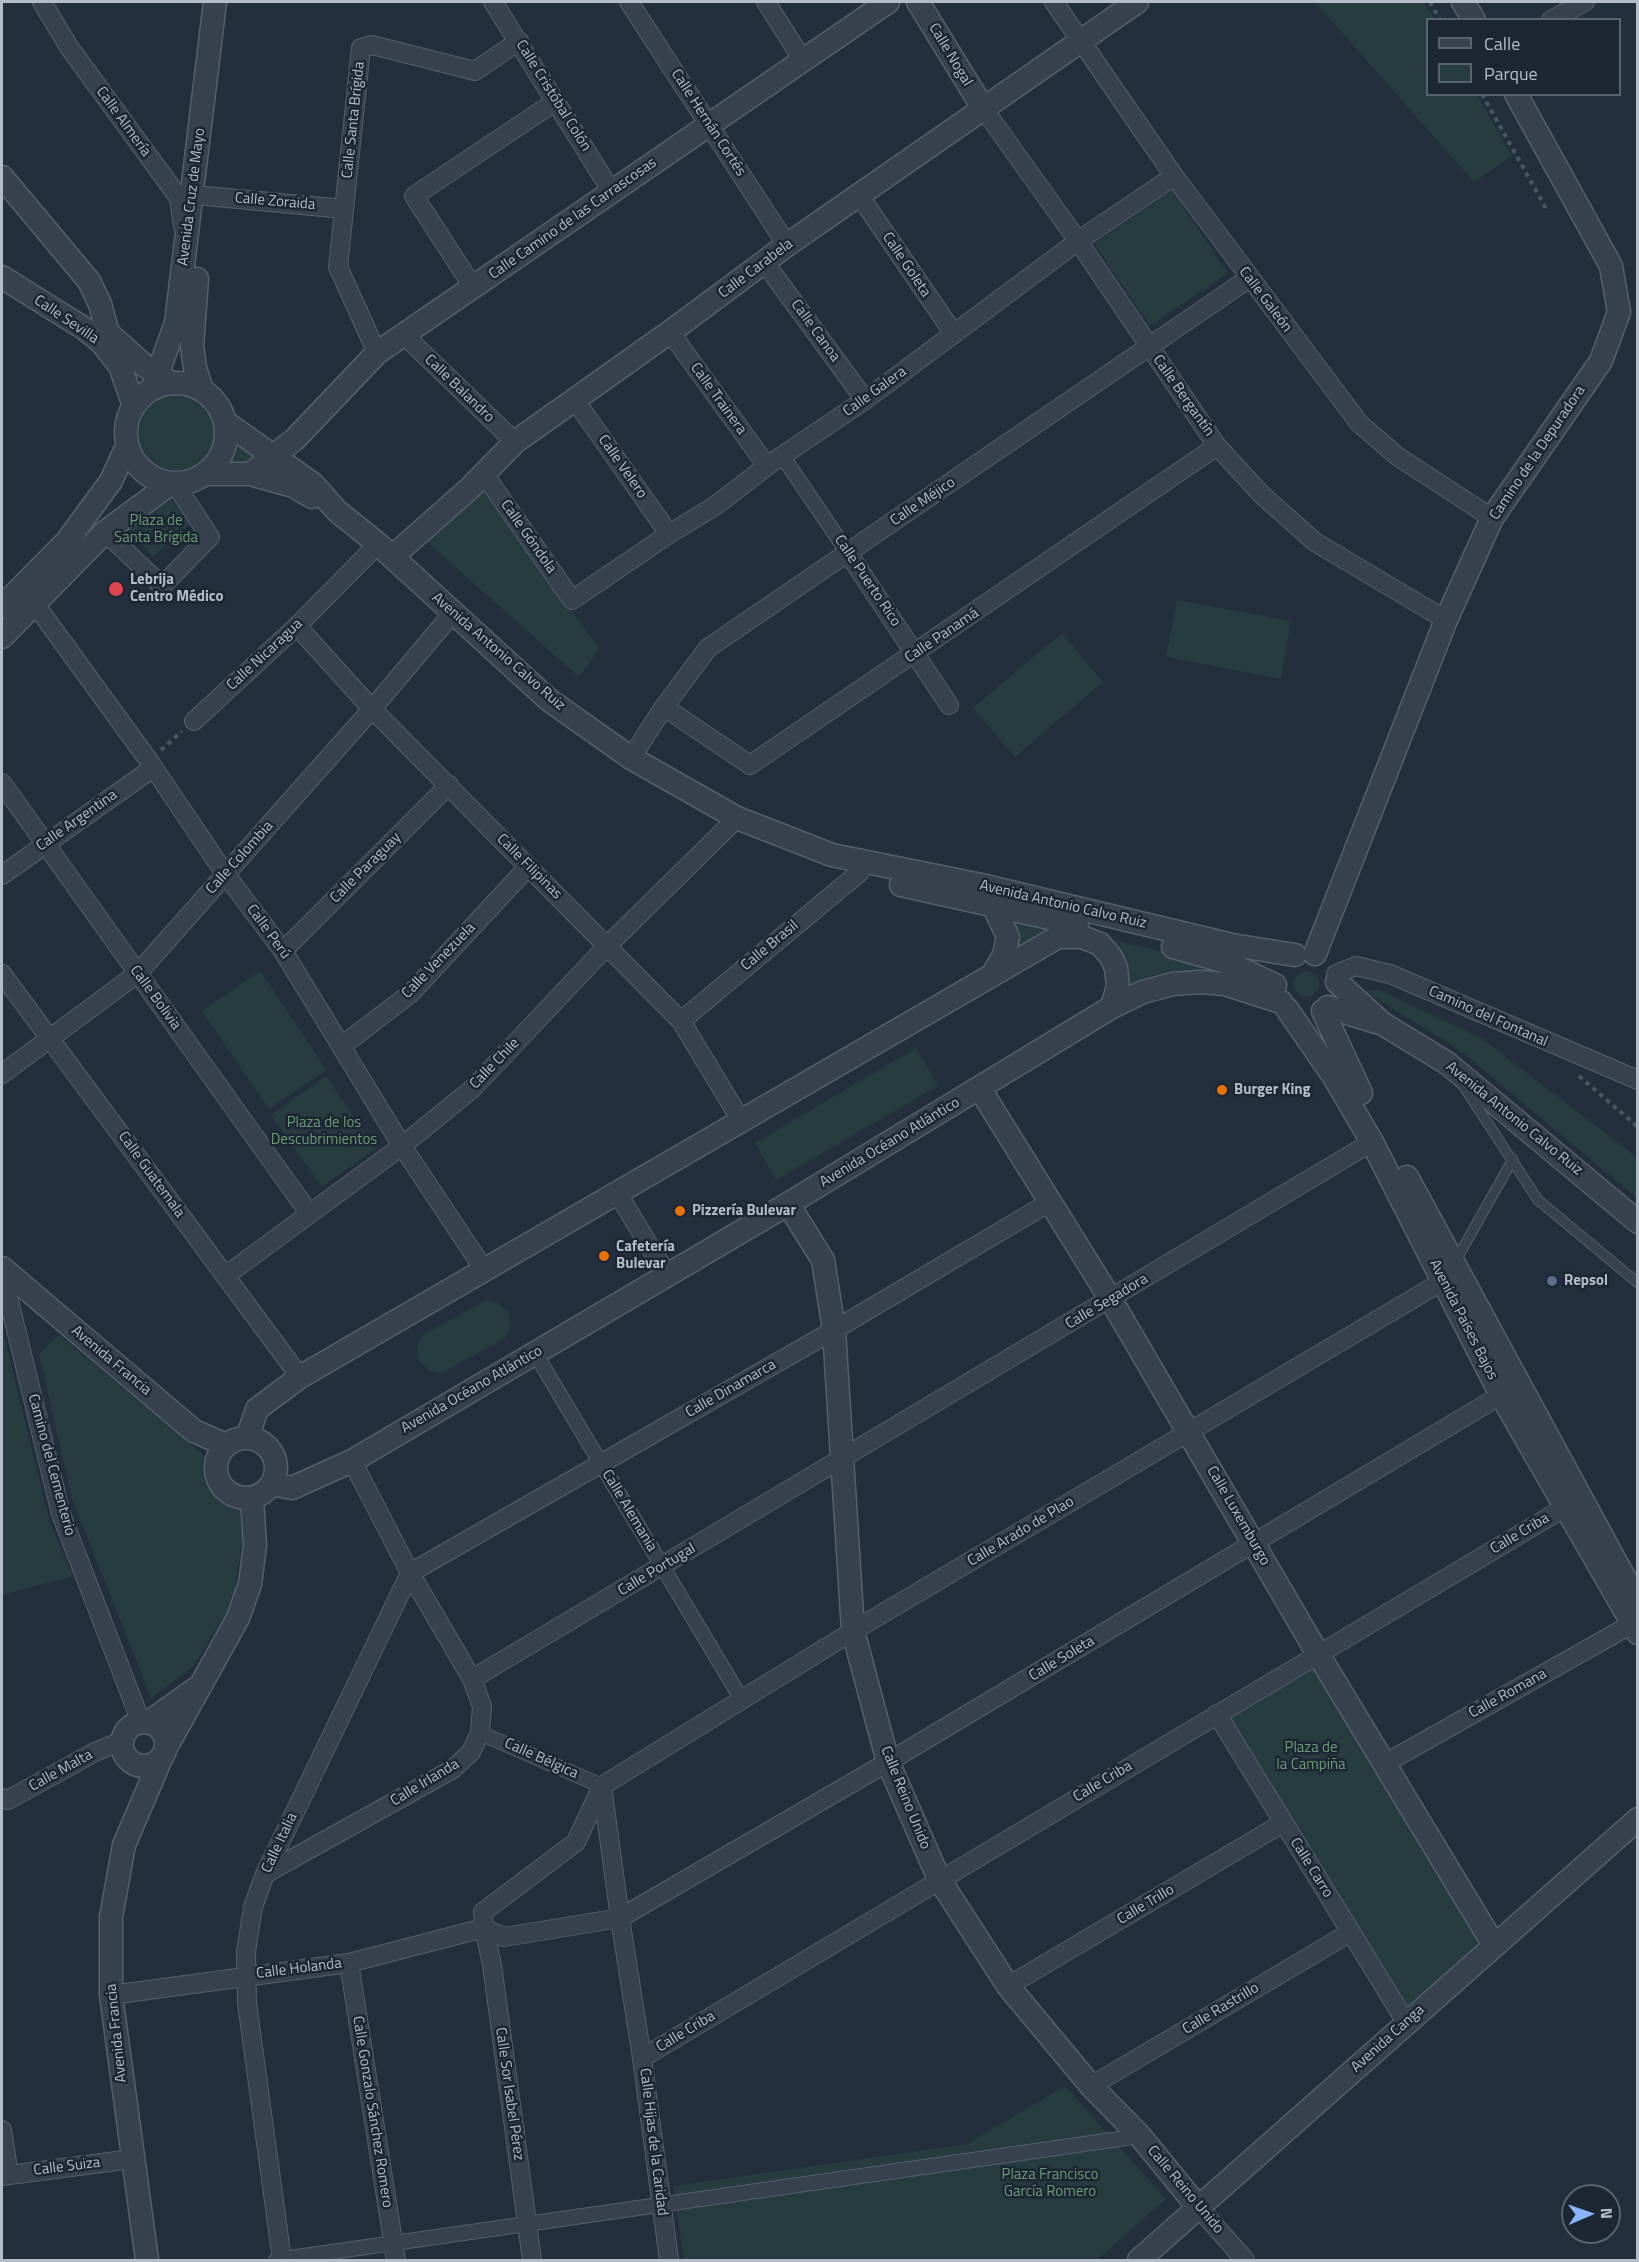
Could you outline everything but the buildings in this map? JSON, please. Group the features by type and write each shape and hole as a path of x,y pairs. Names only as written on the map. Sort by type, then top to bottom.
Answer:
{"street":[{"name":"Calle Almería","path":"42,2 69,47 179,198 187,249"},
{"name":"Avenida Cruz de Mayo","path":"161,382 176,323 187,249 215,2"},
{"name":"Avenida Cruz de Mayo","path":"202,390 195,368 192,346 228,2"},
{"name":"Calle Cristóbal Colón","path":"493,2 612,192"},
{"name":"Calle Hernán Cortés","path":"629,2 787,245"},
{"path":"766,2 802,59"},
{"name":"Calle Camino de las Carrascosas","path":"274,456 295,439 377,353 888,2"},
{"name":"Calle Nogal","path":"918,2 983,108"},
{"name":"Calle Galeón","path":"1054,2 1248,279 1359,423 1397,456 1492,519"},
{"name":"Calle Carabela","path":"385,551 484,474 515,442 670,332 787,245 1137,2"},
{"path":"1463,2 1473,18"},
{"path":"1555,18 1585,2"},
{"name":"Calle Santa Brígida","path":"377,353 338,267 362,48 372,45 475,70 519,41"},
{"name":"Camino de la Depuradora","path":"1305,954 1446,620 1492,519 1601,361 1619,312 1611,266 1517,96"},
{"path":"473,287 414,196 556,101"},
{"name":"Calle Bergantín","path":"983,108 1078,241 1148,347 1218,446 1262,495 1315,542 1446,620"},
{"name":"Calle Galera","path":"572,600 669,534 716,506 766,466 783,457 864,400 1078,241 1174,176"},
{"path":"2,177 88,281 100,304 108,333 161,382 188,384 202,390 221,409 225,422 224,451 217,464 206,474 186,483 172,484 155,480 133,460 127,446"},
{"name":"Calle Zoraida","path":"206,195 344,209"},
{"name":"Calle Goleta","path":"859,195 954,334"},
{"name":"Calle Canoa","path":"765,263 864,400"},
{"name":"Calle Sevilla","path":"2,277 101,342 120,366 134,406"},
{"name":"Calle Méjico","path":"632,758 664,707 708,648 1248,279"},
{"name":"Calle Trainera","path":"670,332 766,466"},
{"name":"Calle Balandro","path":"404,335 515,442"},
{"path":"2,606 67,541 111,482 127,446 128,418 134,406 161,382"},
{"name":"Calle Velero","path":"575,400 669,534"},
{"name":"Avenida Antonio Calvo Ruiz","path":"225,422 313,484 337,511 385,551 549,700 632,758 737,818 832,855 981,885 1232,945 1305,954"},
{"name":"Calle Panamá","path":"664,707 750,765 1218,446"},
{"path":"250,474 274,456"},
{"name":"Calle Puerto Rico","path":"783,457 949,705"},
{"name":"Avenida Antonio Calvo Ruiz","path":"206,474 250,474 293,486 337,511"},
{"name":"Calle Góndola","path":"484,474 572,600"},
{"path":"2,637 105,532 172,484"},
{"path":"105,532 162,586 210,537 172,484"},
{"name":"Calle Nicaragua","path":"194,721 297,626 385,551"},
{"name":"Calle Perú","path":"35,604 151,765 226,875 283,951 343,1045 402,1146 485,1271"},
{"name":"Calle Colombia","path":"2,1074 138,973 372,709 452,614"},
{"name":"Calle Filipinas","path":"297,626 372,709 681,1021 742,1122"},
{"name":"Calle Argentina","path":"2,875 151,765"},
{"name":"Calle Bolivia","path":"2,783 309,1213"},
{"name":"Calle Paraguay","path":"283,951 449,786"},
{"name":"Calle Chile","path":"225,1276 402,1146 472,1089 608,945 737,818"},
{"name":"Avenida Antonio Calvo Ruiz","path":"832,855 860,872 896,884 1193,951 1226,962 1281,999"},
{"name":"Calle Venezuela","path":"343,1045 411,993 528,867"},
{"name":"Calle Brasil","path":"681,1021 860,872"},
{"path":"993,905 1008,937 1004,955 993,974"},
{"path":"247,1438 257,1409 300,1377 993,974 1058,937 1108,916"},
{"path":"1058,937 1082,937 1100,944 1111,957 1116,968 1118,986 1112,1007"},
{"path":"1305,954 1331,965 1337,978 1335,996 1325,1009 1304,1016 1281,999 1280,967 1305,954"},
{"name":"Camino del Fontanal","path":"1337,978 1356,966 1390,974 1638,1080"},
{"name":"Calle Guatemala","path":"2,974 300,1377"},
{"name":"Avenida Antonio Calvo Ruiz","path":"1337,978 1383,1024 1447,1063 1638,1222"},
{"name":"Avenida Océano Atlántico","path":"272,1484 292,1488 352,1461 788,1204 1112,1007 1143,992 1173,984 1200,981 1225,984 1281,999"},
{"name":"Avenida Países Bajos","path":"1281,999 1334,1077 1449,1272 1501,1395 1564,1508 1636,1620"},
{"name":"Avenida Antonio Calvo Ruiz","path":"1325,1009 1383,1024"},
{"name":"Avenida Países Bajos","path":"1325,1009 1348,1070 1449,1272 1636,1620"},
{"name":"Calle Luxemburgo","path":"980,1089 1111,1300 1318,1654 1494,1945"},
{"name":"Calle Segadora","path":"841,1460 1372,1142"},
{"path":"618,1194 667,1275"},
{"name":"Calle Dinamarca","path":"410,1573 834,1330 1050,1202"},
{"name":"Calle Reino Unido","path":"788,1204 823,1260 834,1330 853,1631 888,1762 939,1879 1008,1986 1091,2086 1140,2136 1245,2260"},
{"name":"Avenida Francia","path":"2,1270 194,1431 226,1445"},
{"name":"Camino del Cementerio","path":"2,1270 61,1514 145,1722"},
{"name":"Calle Arado de Plao","path":"602,1786 853,1631 1189,1433 1449,1272"},
{"name":"Calle Alemania","path":"535,1353 742,1700"},
{"name":"Calle Soleta","path":"620,1918 888,1762 1501,1395"},
{"path":"247,1438 256,1440 271,1452 275,1460 272,1484 252,1498 235,1496 220,1483 216,1464 226,1445 247,1438"},
{"name":"Calle Portugal","path":"472,1679 841,1460"},
{"path":"352,1461 410,1573 472,1679 482,1707 480,1733"},
{"name":"Avenida Francia","path":"147,2260 111,1995 111,1917 124,1845 139,1808 163,1753 238,1618 250,1584 255,1546 252,1498"},
{"name":"Calle Criba","path":"642,2058 1564,1508"},
{"name":"Calle Italia","path":"280,2260 246,1976 246,1952 253,1907 265,1874 410,1573"},
{"name":"Calle Romana","path":"1384,1764 1636,1620"},
{"name":"Avenida Francia","path":"145,1722 199,1687"},
{"name":"Calle Carro","path":"1216,1714 1406,2022"},
{"path":"126,1751 141,1767 163,1753 164,1733 145,1722 128,1728 126,1751 139,1808"},
{"name":"Calle Irlanda","path":"265,1874 453,1769 471,1752 480,1733"},
{"name":"Calle Bélgica","path":"480,1733 602,1786"},
{"name":"Calle Malta","path":"4,1803 95,1752 126,1751"},
{"path":"602,1786 576,1842 483,1912 484,1928 504,1937 620,1918"},
{"name":"Calle Hijas de la Caridad","path":"602,1786 669,2260"},
{"name":"Avenida Canga","path":"1139,2260 1638,1819"},
{"name":"Calle Trillo","path":"1008,1986 1284,1823"},
{"name":"Calle Holanda","path":"111,1995 349,1963 484,1928"},
{"name":"Calle Sor Isabel Pérez","path":"484,1928 492,1965 532,2260"},
{"name":"Calle Rastrillo","path":"1091,2086 1351,1932"},
{"name":"Calle Gonzalo Sánchez Romero","path":"349,1963 394,2252"},
{"path":"2,2130 5,2175"},
{"path":"280,2260 394,2252 527,2224 1140,2136"},
{"name":"Calle Suiza","path":"5,2175 132,2159"}],"lane":[{"path":"1447,1063 1513,1159 1538,1200 1638,1284"},
{"path":"1449,1272 1513,1159"}],"path":[{"path":"1430,2 1439,18"},
{"path":"1483,96 1548,212"},
{"path":"151,765 194,721"},
{"path":"1577,1074 1638,1127"}],"green space":[{"path":"1315,2 1424,2 1433,18 1426,18 1426,96 1478,96 1512,156 1474,182"},
{"path":"1172,190 1228,273 1150,326 1094,244"},
{"path":"177,395 192,398 204,406 212,418 215,433 212,448 204,460 192,468 177,471 162,468 150,460 142,448 139,433 142,418 150,406 162,398"},
{"path":"240,439 261,455 247,465 229,468"},
{"path":"484,486 599,649 579,677 426,541"},
{"name":"Plaza de Santa Brígida","path":"171,501 190,523 153,557 127,527"},
{"path":"1177,600 1291,621 1281,679 1166,657"},
{"path":"1062,633 1103,682 1015,757 973,708"},
{"path":"1013,916 1055,927 1017,948"},
{"path":"1113,940 1201,961 1242,977 1127,990 1123,957"},
{"path":"260,971 327,1070 269,1109 202,1011"},
{"path":"1306,971 1315,975 1319,984 1315,993 1306,997 1297,993 1293,984 1297,975"},
{"path":"1379,990 1481,1038 1624,1147 1637,1158 1637,1198 1461,1051 1365,991"},
{"path":"916,1048 938,1086 776,1180 755,1143"},
{"name":"Plaza de los Descubrimientos","path":"326,1076 376,1149 322,1187 271,1115"},
{"path":"487,1300 498,1303 509,1313 510,1326 505,1338 442,1373 430,1371 419,1361 417,1347 423,1335"},
{"path":"2,1327 50,1523 73,1576 2,1595"},
{"path":"59,1335 205,1456 214,1492 246,1515 233,1602 193,1667 151,1698 72,1499 39,1354"},
{"name":"Plaza de la Campiña","path":"1315,1666 1482,1942 1406,2011 1228,1717"},
{"name":"Plaza Francisco García Romero","path":"1065,2086 1166,2199 1097,2260 684,2260 673,2186 967,2144"}],"place":[{"name":"Lebrija Centro Médico","path":"116,589"},
{"name":"Burger King","path":"1222,1090"},
{"name":"Pizzería Bulevar","path":"680,1211"},
{"name":"Cafetería Bulevar","path":"604,1256"},
{"name":"Repsol","path":"1552,1281"}]}
